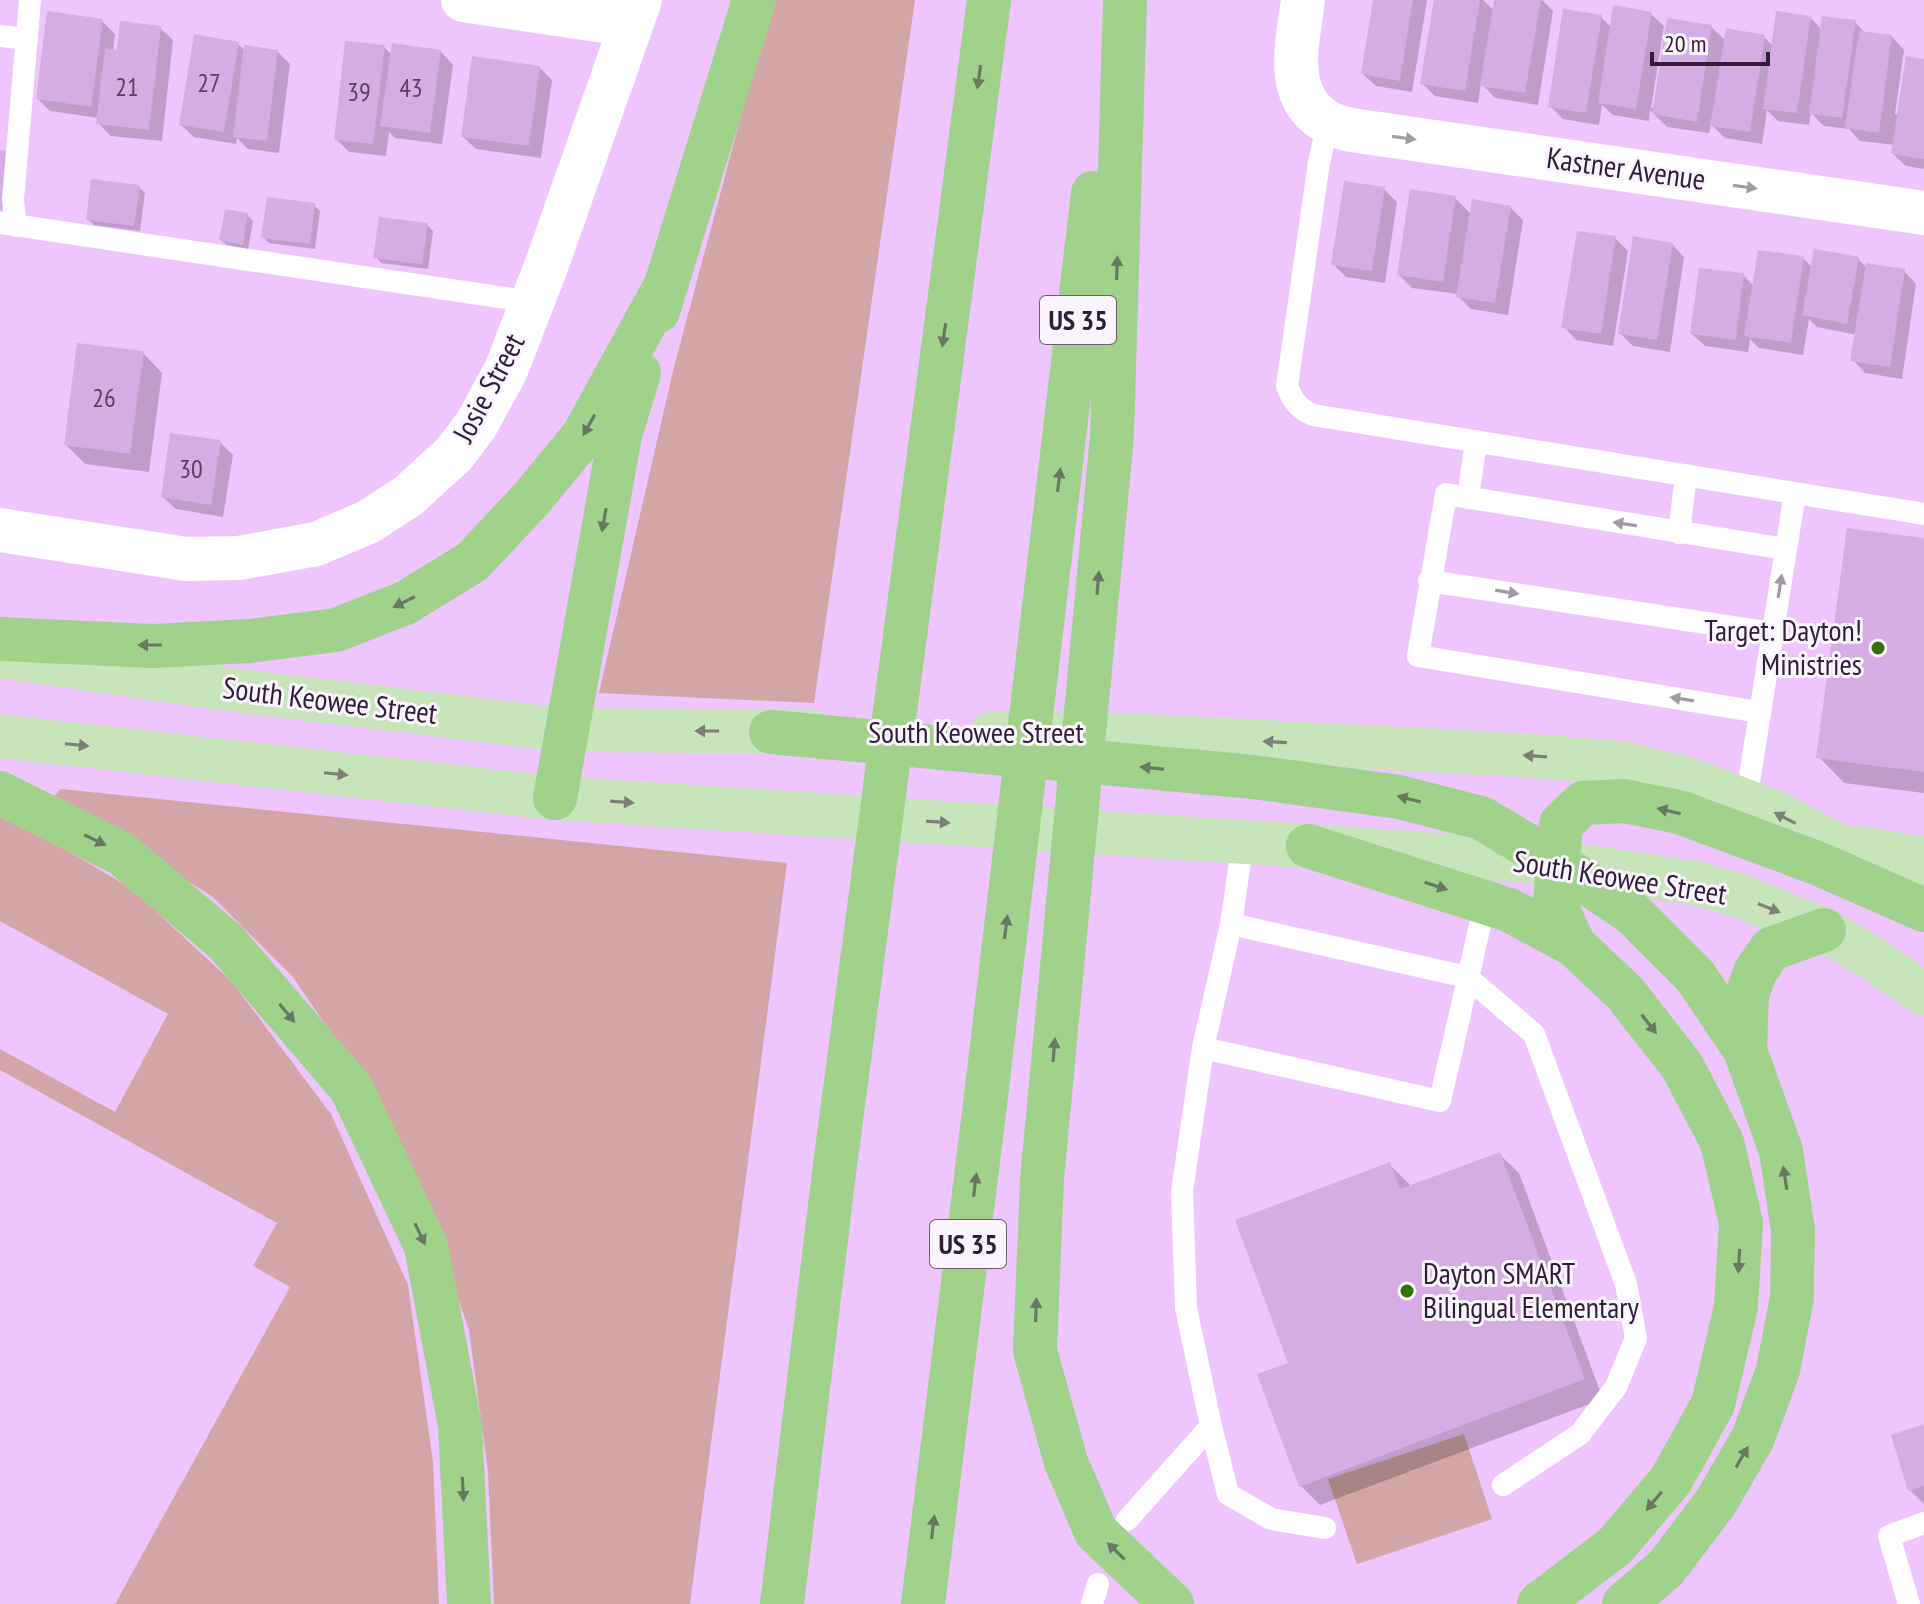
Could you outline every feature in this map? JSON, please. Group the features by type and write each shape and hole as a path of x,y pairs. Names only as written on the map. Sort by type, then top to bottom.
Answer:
{"highway":[{"path":"555,798 620,435 754,0"},
{"path":"782,1604 834,1173 989,0"},
{"name":"US 35","path":"923,1604 1116,0"},
{"path":"1125,0 1112,436 1042,1179 1035,1351 1066,1462 1096,1532 1172,1604"},
{"path":"0,639 153,646 249,641 336,630 405,603 472,562 532,498 583,436 667,283"},
{"path":"771,732 1253,777 1399,797 1481,818 1632,913 1695,976 1745,1050 1781,1151 1793,1230 1792,1298 1778,1370 1753,1438 1716,1502 1666,1568 1624,1604"},
{"path":"0,793 122,854 226,942 351,1088 426,1246 460,1426 469,1604"},
{"path":"1574,945 1555,903 1557,863 1561,824 1583,803 1624,801 1679,812 1817,863 1924,910"},
{"path":"1308,846 1485,901 1509,910 1574,945 1625,993 1682,1066 1722,1142 1741,1223 1736,1307 1713,1404 1671,1480 1615,1546 1539,1604"},
{"path":"1745,1050 1747,995 1755,972 1771,949 1824,930"},
{"path":"757,1604 834,1173"}],"main road":[{"name":"South Keowee Street","path":"0,656 240,691 566,730 1126,735 1621,763 1686,778 1779,814 1866,861 1924,900"},
{"name":"South Keowee Street","path":"0,736 555,798 1557,863 1694,883 1741,896 1824,930 1924,994"},
{"path":"1831,842 1924,857"}],"street":[{"path":"463,0 635,13"},
{"path":"1303,0 1295,64 1298,87 1309,108 1328,123"},
{"name":"Josie Street","path":"0,530 186,559 239,558 316,544 368,522 408,496 454,454 476,425 506,370 635,13"},
{"name":"Kastner Avenue","path":"1328,123 1351,130 1924,213"}],"lane":[{"path":"30,0 13,199 8,224 532,302"},
{"path":"0,36 27,39"},
{"path":"1328,123 1319,162 1287,386 1292,400 1305,412 1924,514"},
{"path":"1468,498 1476,441"},
{"path":"1679,533 1686,475"},
{"path":"1746,801 1795,493"},
{"path":"1759,712 1418,656 1429,581 1446,494 1786,549"},
{"path":"1429,581 1772,633"},
{"path":"1243,841 1231,924 1203,1048 1182,1191 1186,1308 1228,1494 1271,1519 1325,1528"},
{"path":"1203,1048 1440,1101 1485,901"},
{"path":"1231,924 1467,977 1534,1034 1626,1284 1636,1338 1616,1387 1580,1434 1503,1485"},
{"path":"1127,1520 1211,1426"},
{"path":"1909,1604 1889,1536 1924,1523"}],"shaded area":[{"path":"772,0 915,0 814,703 599,693 674,367"},
{"path":"61,789 787,863 690,1604 494,1604 488,1471 469,1330 414,1171 365,1083 293,977 213,897 54,796"},
{"path":"0,813 132,889 232,982 331,1114 408,1285 433,1462 439,1604 115,1604 290,1287 253,1266 277,1223 0,1070 0,1049 115,1112 168,1014 0,921"},
{"path":"1464,1434 1492,1519 1357,1564 1328,1479"}],"building":[{"path":"1373,0 1413,0 1400,81 1361,74"},
{"path":"1434,0 1480,0 1465,91 1420,84"},
{"path":"1494,0 1541,0 1525,93 1480,86"},
{"path":"1613,5 1652,12 1636,109 1598,103"},
{"path":"1563,9 1602,15 1586,113 1548,107"},
{"path":"47,11 103,19 91,107 36,99"},
{"path":"1776,11 1811,16 1797,113 1763,109"},
{"path":"1822,16 1856,20 1842,118 1809,114"},
{"path":"1667,18 1712,25 1697,122 1652,114"},
{"path":"120,21 161,26 149,130 96,124 105,48 117,50"},
{"path":"1726,28 1765,35 1750,132 1710,126"},
{"path":"1859,31 1892,35 1879,133 1845,128"},
{"path":"194,34 239,42 224,132 179,125"},
{"path":"345,41 385,45 373,144 334,140"},
{"path":"392,43 441,50 430,133 380,126"},
{"path":"244,45 278,50 267,141 233,137"},
{"path":"472,56 540,66 529,146 461,137"},
{"path":"1906,56 1924,59 1924,159 1891,154"},
{"path":"0,150 11,152 2,210 0,210"},
{"path":"91,179 140,185 134,226 86,220"},
{"path":"1344,181 1385,187 1372,271 1331,265"},
{"path":"1410,189 1456,196 1443,282 1397,275"},
{"path":"267,197 315,203 310,244 261,238"},
{"path":"1472,199 1511,206 1495,303 1456,297"},
{"path":"225,209 248,213 243,245 219,240"},
{"path":"379,217 428,223 422,264 373,258"},
{"path":"1577,231 1616,236 1601,334 1561,328"},
{"path":"1633,236 1673,243 1657,340 1618,334"},
{"path":"1814,249 1859,257 1847,324 1802,315"},
{"path":"1758,250 1804,256 1791,343 1744,336"},
{"path":"1866,263 1905,269 1890,367 1850,361"},
{"path":"1699,268 1744,273 1736,340 1690,334"},
{"path":"77,343 144,351 130,454 64,445"},
{"path":"170,433 221,440 211,505 161,497"},
{"name":"Target: Dayton! Ministries","path":"1847,528 1924,538 1924,772 1816,758"},
{"name":"Dayton SMART Bilingual Elementary","path":"1500,1152 1585,1379 1299,1487 1257,1374 1288,1363 1235,1220 1390,1162 1400,1189"},
{"path":"1924,1424 1924,1486 1908,1491 1891,1435"}],"place":[{"name":"Target: Dayton! Ministries","path":"1878,648"},
{"name":"Dayton SMART Bilingual Elementary","path":"1407,1291"}]}
